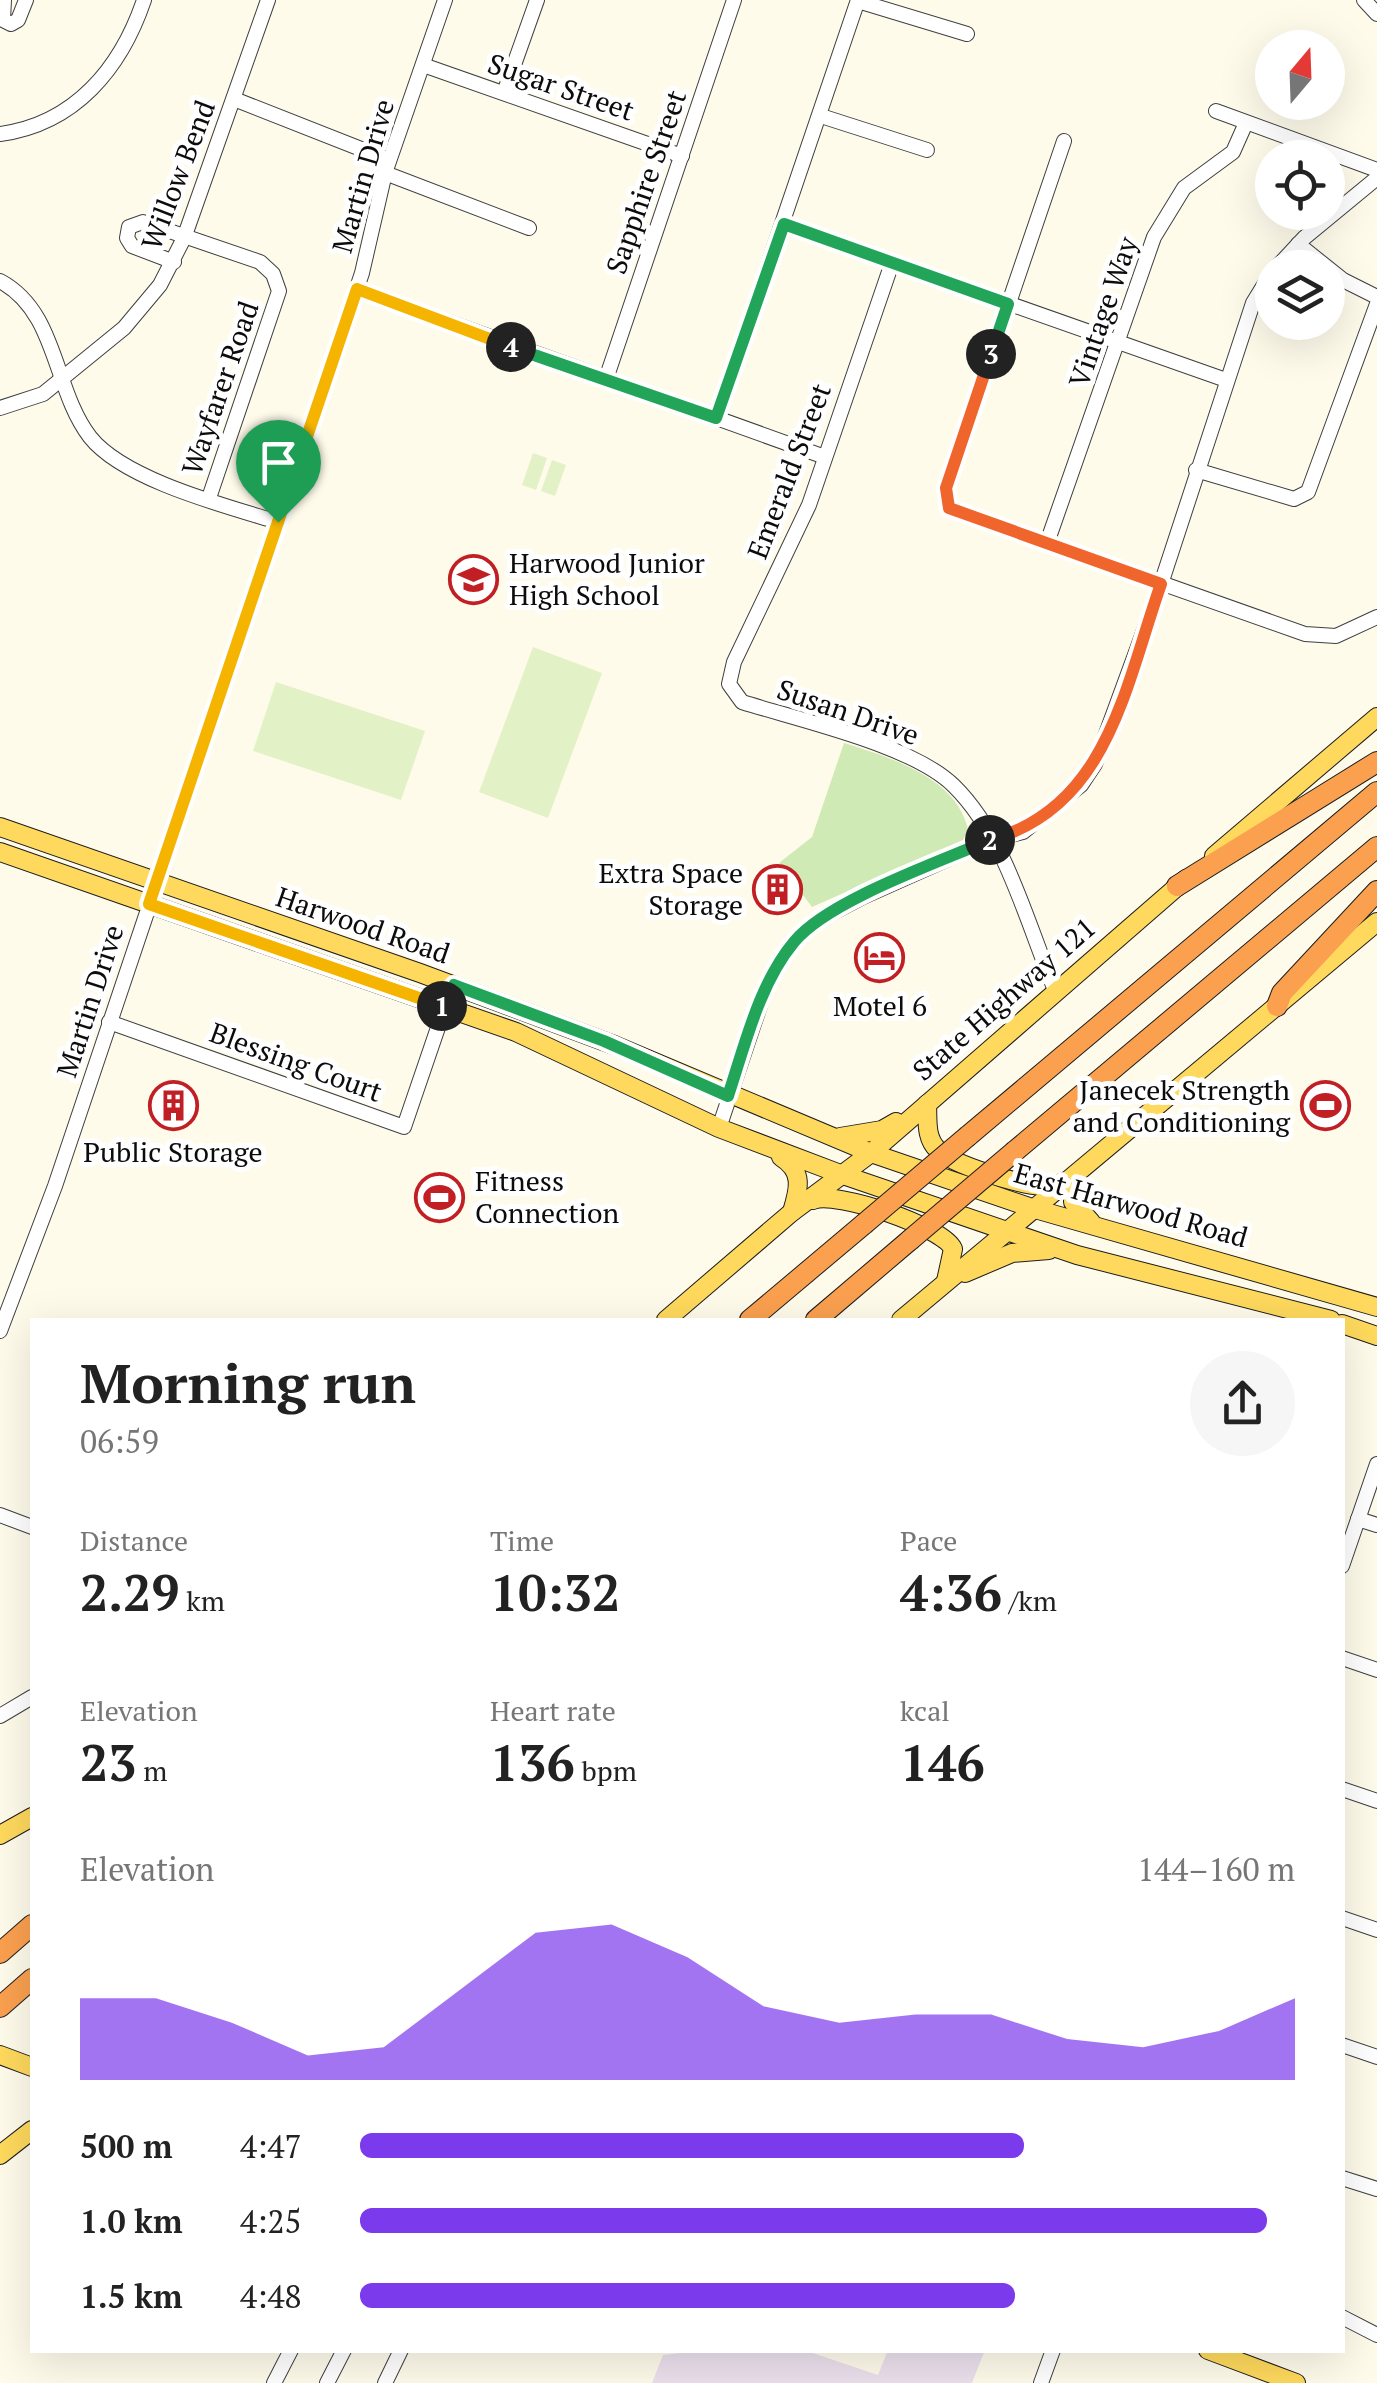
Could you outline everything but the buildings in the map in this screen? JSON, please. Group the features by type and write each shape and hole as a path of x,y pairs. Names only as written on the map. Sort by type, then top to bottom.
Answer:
{"highway":[{"path":"1177,886 1377,762"},
{"path":"752,1318 1377,792"},
{"path":"818,1318 1377,847"},
{"path":"1277,1006 1282,993 1377,891"},
{"path":"0,1953 30,1927"},
{"path":"0,2008 30,1981"}],"main road":[{"name":"State Highway 121","path":"668,1318 792,1212 871,1153 1054,990 1377,717"},
{"name":"Harwood Road","path":"0,827 604,1041 871,1153"},
{"path":"30,862 38,840"},
{"name":"Harwood Road","path":"0,852 516,1032 719,1128 843,1174"},
{"path":"903,1318 1377,922"},
{"path":"303,958 316,938"},
{"path":"445,1007 454,985"},
{"path":"593,1068 604,1041"},
{"path":"835,1137 882,1130 927,1104 929,1137 938,1150 958,1162 1046,1187 1074,1179"},
{"path":"763,1145 791,1163 798,1174 800,1188 792,1212"},
{"name":"East Harwood Road","path":"871,1153 1035,1209 1377,1306"},
{"name":"East Harwood Road","path":"843,1174 1078,1254 1324,1318"},
{"path":"1074,1179 1073,1202 1091,1222"},
{"path":"792,1212 826,1196 943,1234 954,1249 946,1281"},
{"path":"946,1281 1012,1253 1040,1249 1078,1254"},
{"path":"1238,1264 1239,1294"},
{"path":"1345,1325 1377,1336"},
{"path":"0,1835 30,1818"},
{"path":"0,2056 30,2066"},
{"path":"0,2156 30,2132"},
{"path":"1216,2353 1296,2383"}],"street":[{"path":"4,0 3,20 11,24 18,20 26,0"},
{"path":"0,134 28,130 92,92 126,47 144,0"},
{"name":"Willow Bend","path":"0,408 28,402 132,320 174,262 268,0"},
{"name":"Martin Drive","path":"0,1332 55,1186 357,289 387,166 446,0"},
{"path":"504,93 537,0"},
{"name":"Sapphire Street","path":"606,379 734,0"},
{"path":"716,418 858,0 967,34"},
{"path":"1364,0 1377,14"},
{"name":"Sugar Street","path":"423,64 682,156"},
{"path":"234,99 529,228"},
{"path":"1216,111 1245,125 1377,170"},
{"path":"821,116 927,150"},
{"name":"Vintage Way","path":"1048,543 1166,212 1184,188 1233,152 1245,125"},
{"path":"1064,141 944,500 959,514 1305,634 1331,636 1377,617"},
{"path":"1292,250 1377,178"},
{"path":"174,262 132,246 128,231 143,222 184,238"},
{"path":"784,224 1226,380"},
{"name":"Wayfarer Road","path":"184,238 260,262 273,274 279,291 208,498"},
{"path":"1196,470 1294,498 1308,492 1377,300 1343,280 1298,244"},
{"name":"Emerald Street","path":"734,694 729,684 734,662 809,504 892,263"},
{"path":"0,282 32,306 80,421 105,452 128,468 278,522"},
{"path":"357,289 825,456"},
{"path":"719,1128 766,988 794,941 841,908 991,840 1023,832 1081,785 1106,742 1255,301"},
{"name":"Susan Drive","path":"734,694 742,702 928,767 952,784 980,816 1054,990"},
{"name":"Blessing Court","path":"109,1022 404,1127 445,1007"},
{"path":"1345,1557 1377,1464"},
{"path":"1358,1519 1377,1525"},
{"path":"2,1520 30,1527"},
{"path":"1345,1659 1377,1670"},
{"path":"0,1716 30,1698"},
{"path":"1345,1790 1377,1801"},
{"path":"1345,1919 1377,1930"},
{"path":"1345,2046 1377,2057"},
{"path":"1345,2179 1377,2190"},
{"path":"1345,2319 1377,2336"},
{"path":"274,2383 289,2353"},
{"path":"327,2383 342,2353"},
{"path":"385,2383 400,2353"},
{"path":"1041,2383 1052,2353"}],"shaded area":[{"path":"813,2353 878,2375 887,2353 984,2353 972,2383 652,2383 663,2355"}],"green space":[{"path":"533,453 547,458 536,490 522,485"},
{"path":"552,460 566,465 555,496 541,491"},
{"path":"533,647 602,673 548,818 479,792"},
{"path":"276,682 425,731 401,800 253,751"},
{"path":"844,743 900,763 935,783 961,811 968,829 963,840 812,907 779,863 812,837"}],"place":[{"name":"Harwood Junior High School","path":"474,579"},
{"name":"Extra Space Storage","path":"778,889"},
{"name":"Motel 6","path":"880,958"},
{"name":"Public Storage","path":"173,1105"},
{"name":"Janecek Strength and Conditioning","path":"1325,1106"},
{"name":"Fitness Connection","path":"440,1197"}],"route":[{"path":"784,224 1008,304 944,500 959,514 1161,584 1106,742 1081,785 1023,832 991,840 922,869 810,925 794,941 766,988 728,1096 604,1041 454,985 445,1007 149,904 278,522 357,289 716,418 784,224"}]}
